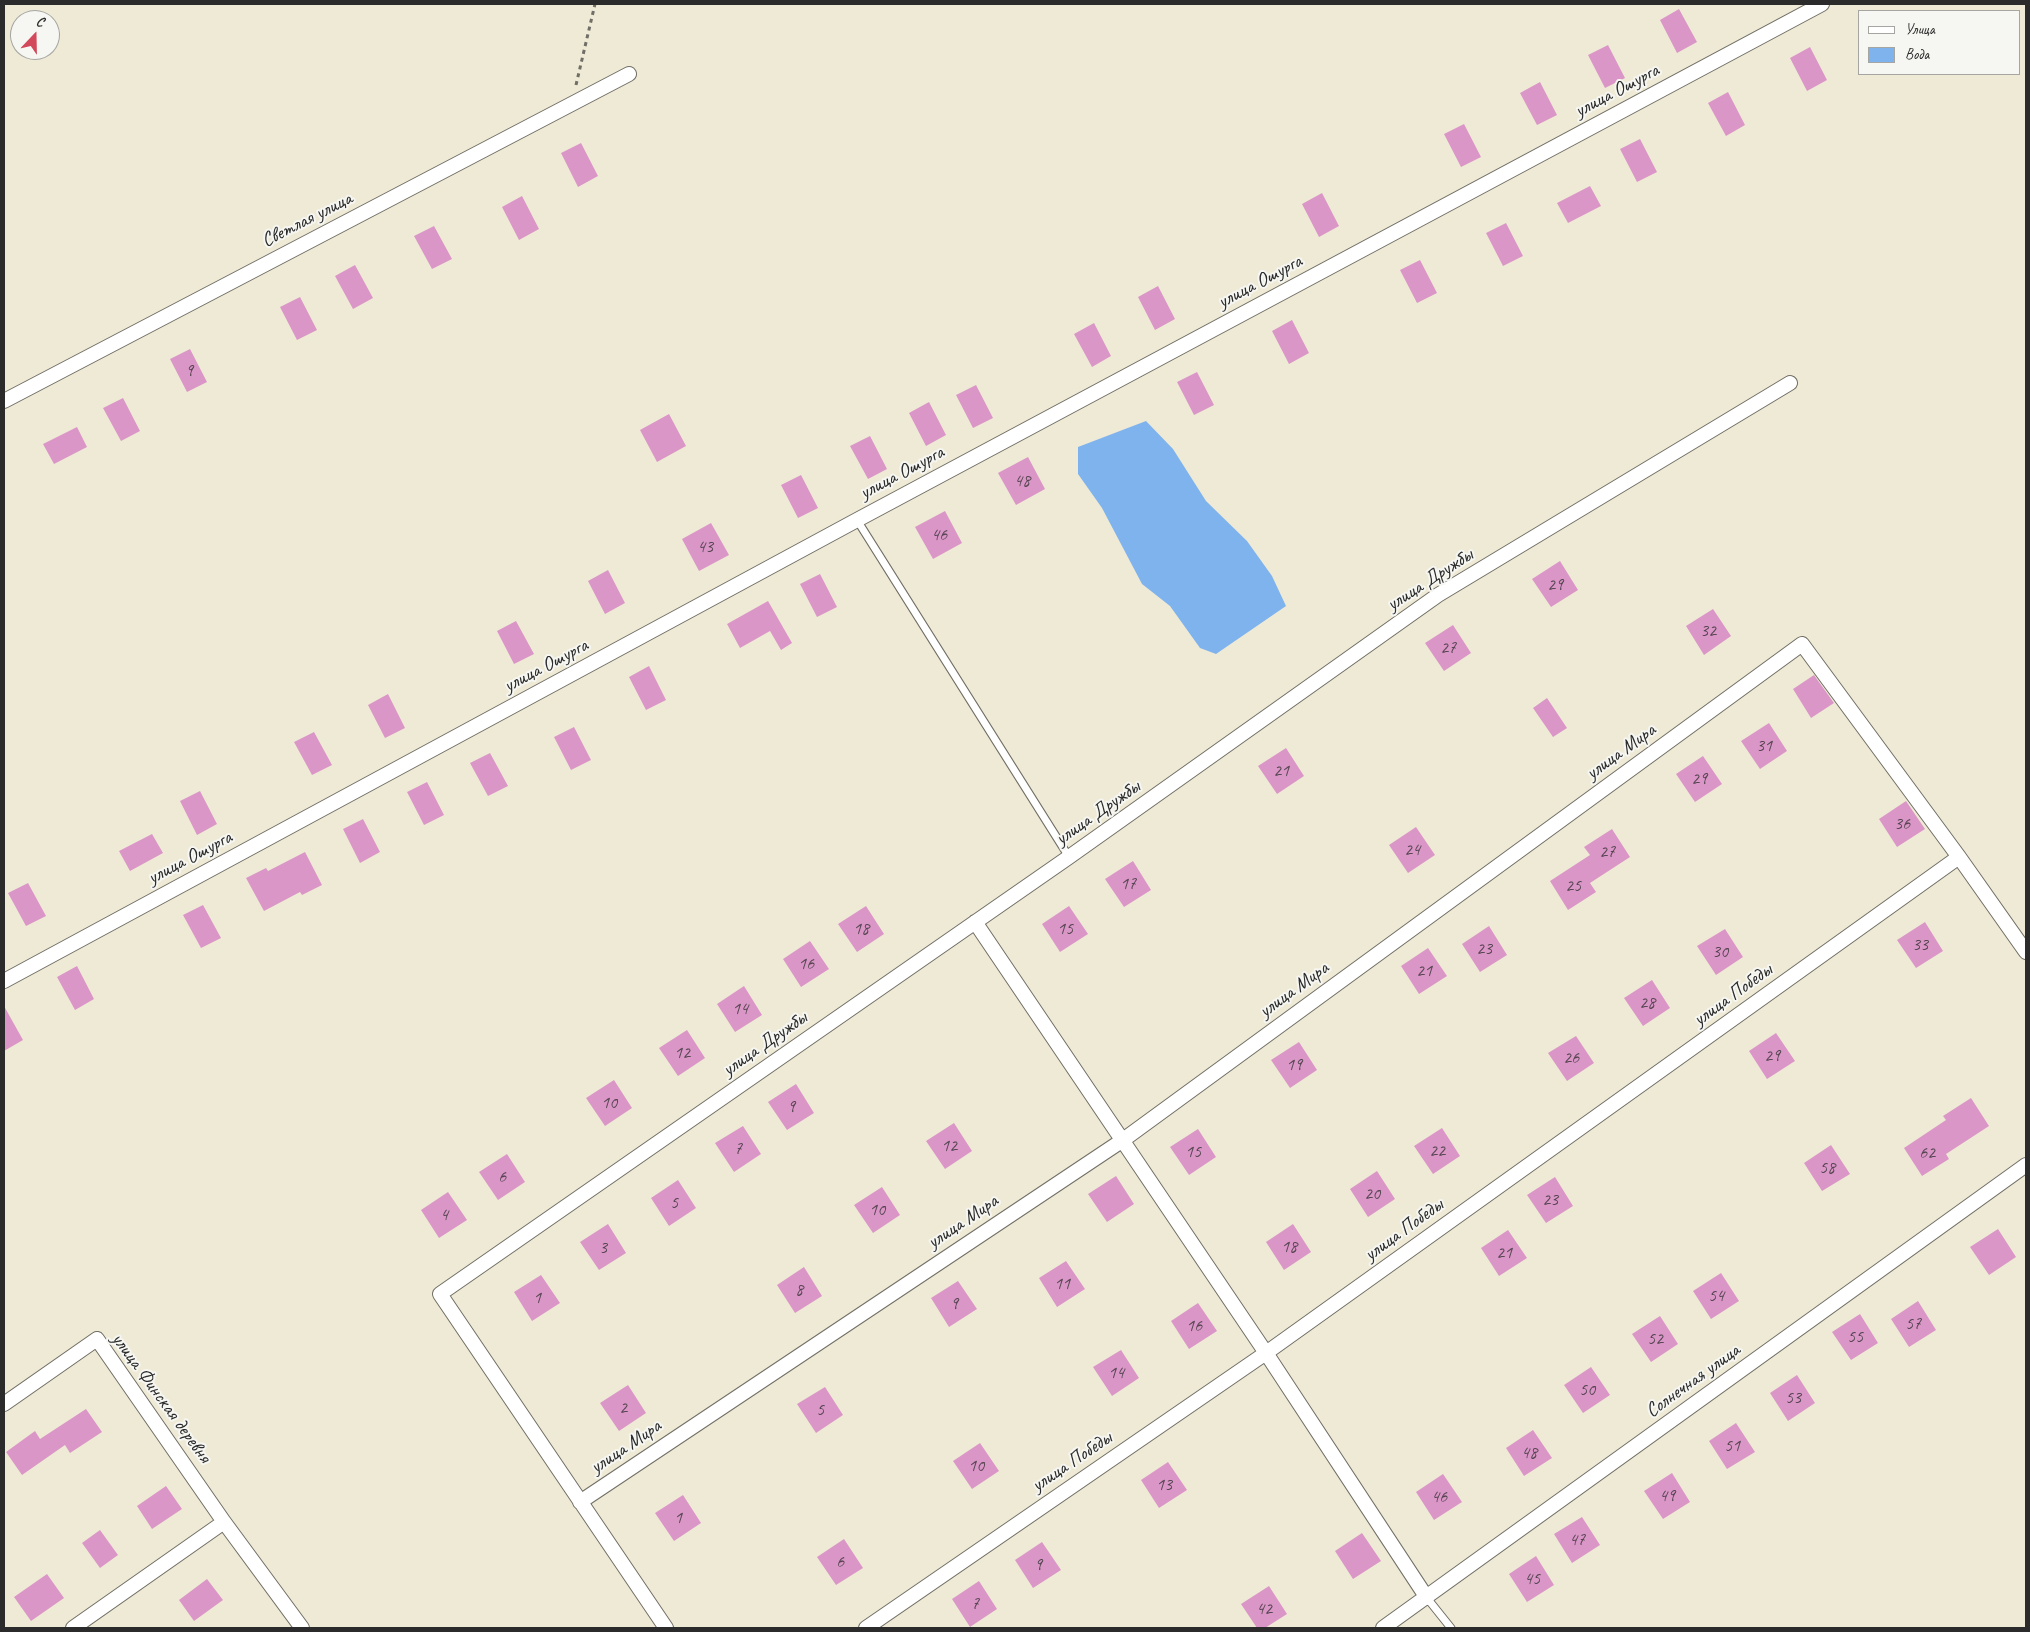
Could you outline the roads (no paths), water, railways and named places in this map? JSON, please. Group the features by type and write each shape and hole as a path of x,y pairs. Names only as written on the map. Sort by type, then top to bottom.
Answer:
{"street":[{"name":"улица Ошурга","path":"4,981 857,520 1822,4"},
{"name":"Светлая улица","path":"4,401 629,74"},
{"name":"улица Дружбы","path":"580,1502 440,1294 1069,858 1438,595 1790,383"},
{"name":"улица Мира","path":"580,1502 1123,1140 1802,644 1959,858"},
{"path":"1959,858 2026,952"},
{"name":"улица Победы","path":"866,1628 1266,1354 1959,858"},
{"path":"975,922 1123,1140 1427,1598"},
{"name":"Солнечная улица","path":"1383,1628 2026,1164"},
{"name":"улица Финская деревня","path":"4,1404 97,1339 224,1522 302,1628"},
{"path":"580,1502 666,1628"},
{"path":"73,1628 224,1522"}],"lane":[{"path":"857,520 1069,858"},
{"path":"1427,1598 1451,1628"}],"water":[{"path":"1146,421 1173,449 1206,501 1247,541 1272,576 1286,606 1216,654 1200,648 1170,606 1142,584 1102,508 1078,474 1078,447"}]}
